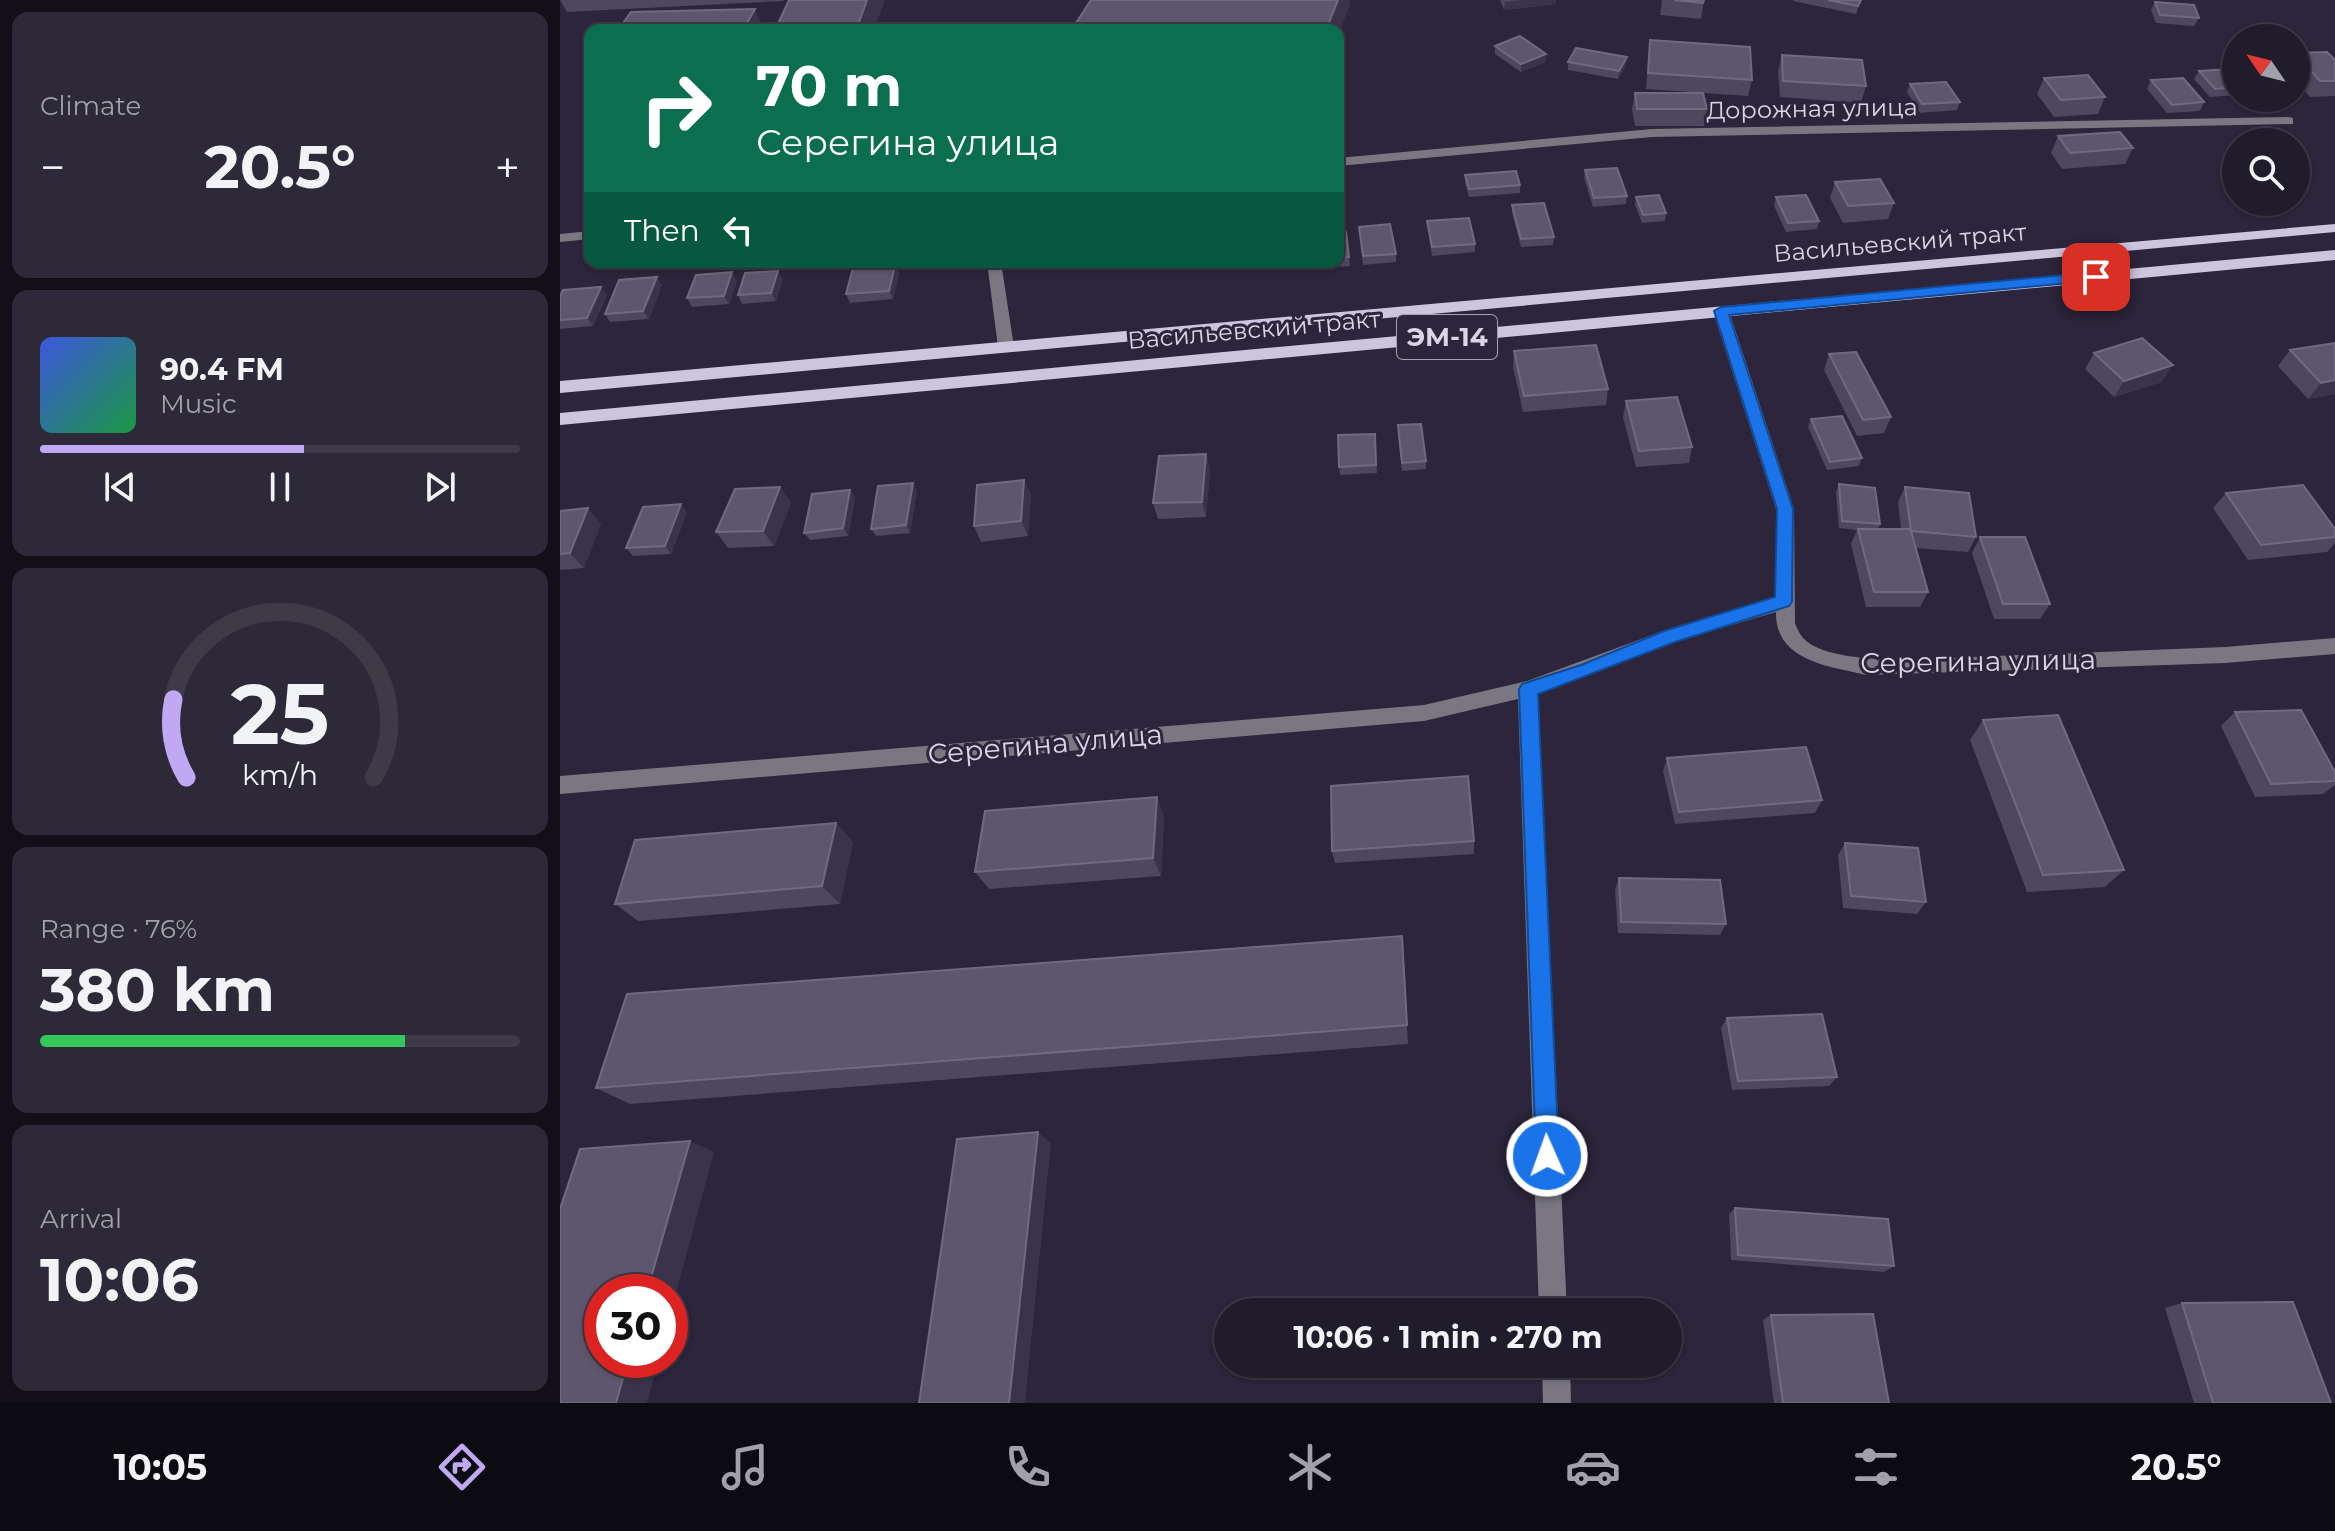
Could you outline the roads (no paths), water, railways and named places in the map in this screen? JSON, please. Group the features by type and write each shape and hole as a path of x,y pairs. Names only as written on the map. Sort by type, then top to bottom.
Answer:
{"main road":[{"name":"Васильевский тракт","path":"560,387 2335,228"},
{"name":"Васильевский тракт","path":"560,419 2335,255"}],"street":[{"name":"Дорожная улица","path":"1344,161 1652,133 2288,121"},
{"path":"560,238 584,236"},
{"path":"995,268 1006,347"},
{"path":"1721,311 1785,509 1783,602"},
{"name":"Серегина улица","path":"560,785 1424,713 1528,689 1586,670 1670,636 1783,602 1785,623 1796,644 1812,654 1866,667 2225,655 2335,646"},
{"path":"1528,689 1552,1298"},
{"path":"1556,1378 1557,1403"}]}
